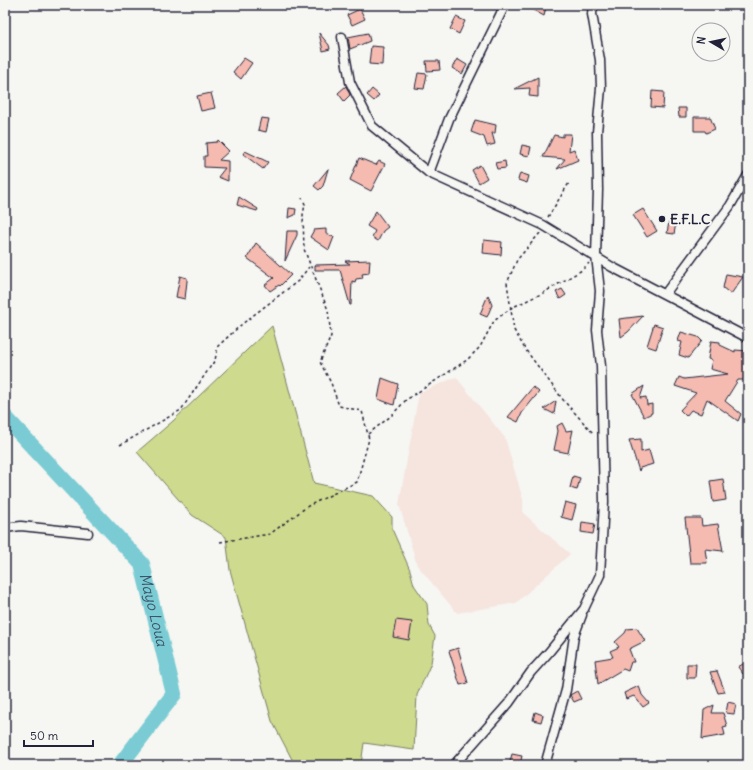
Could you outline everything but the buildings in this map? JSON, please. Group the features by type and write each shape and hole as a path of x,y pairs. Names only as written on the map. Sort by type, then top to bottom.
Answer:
{"street":[{"path":"429,173 449,119 505,5"},
{"path":"545,765 566,690 574,636 584,609 600,575 604,502 600,366 597,330 600,292 596,256 598,190 597,132 601,88 600,60 592,14 593,5"},
{"path":"342,37 350,82 372,126 429,173 543,225 612,267 748,338"},
{"path":"665,294 730,206 748,175"},
{"path":"5,528 22,526 88,533"},
{"path":"454,765 509,703 531,672 584,609"}],"path":[{"path":"569,183 543,225 539,235 517,260 506,283 514,330 525,348 564,401 602,443"},
{"path":"220,542 270,534 308,506 357,482 369,439 362,411 339,406 331,384 320,362 331,336 328,310 309,267 304,249 303,215 305,204 302,198"},
{"path":"368,434 391,416 406,400 467,360 480,347 494,320 511,308 543,294 582,270 596,256"},
{"path":"120,445 182,410 215,360 218,346 242,324 298,281 309,267"}],"shaded area":[{"path":"456,377 505,438 523,500 523,513 570,554 516,603 457,613 417,565 399,504 419,393"}],"green space":[{"path":"272,326 314,483 373,496 392,517 392,529 410,570 414,585 427,604 429,625 435,636 431,663 417,695 414,750 364,743 361,765 295,765 272,721 230,570 226,537 192,515 137,452 173,421"}],"waterway":[{"name":"Mayo Loua","path":"5,417 142,564 174,694 120,765"}],"place":[{"name":"E.F.L.C","path":"662,219"}]}
